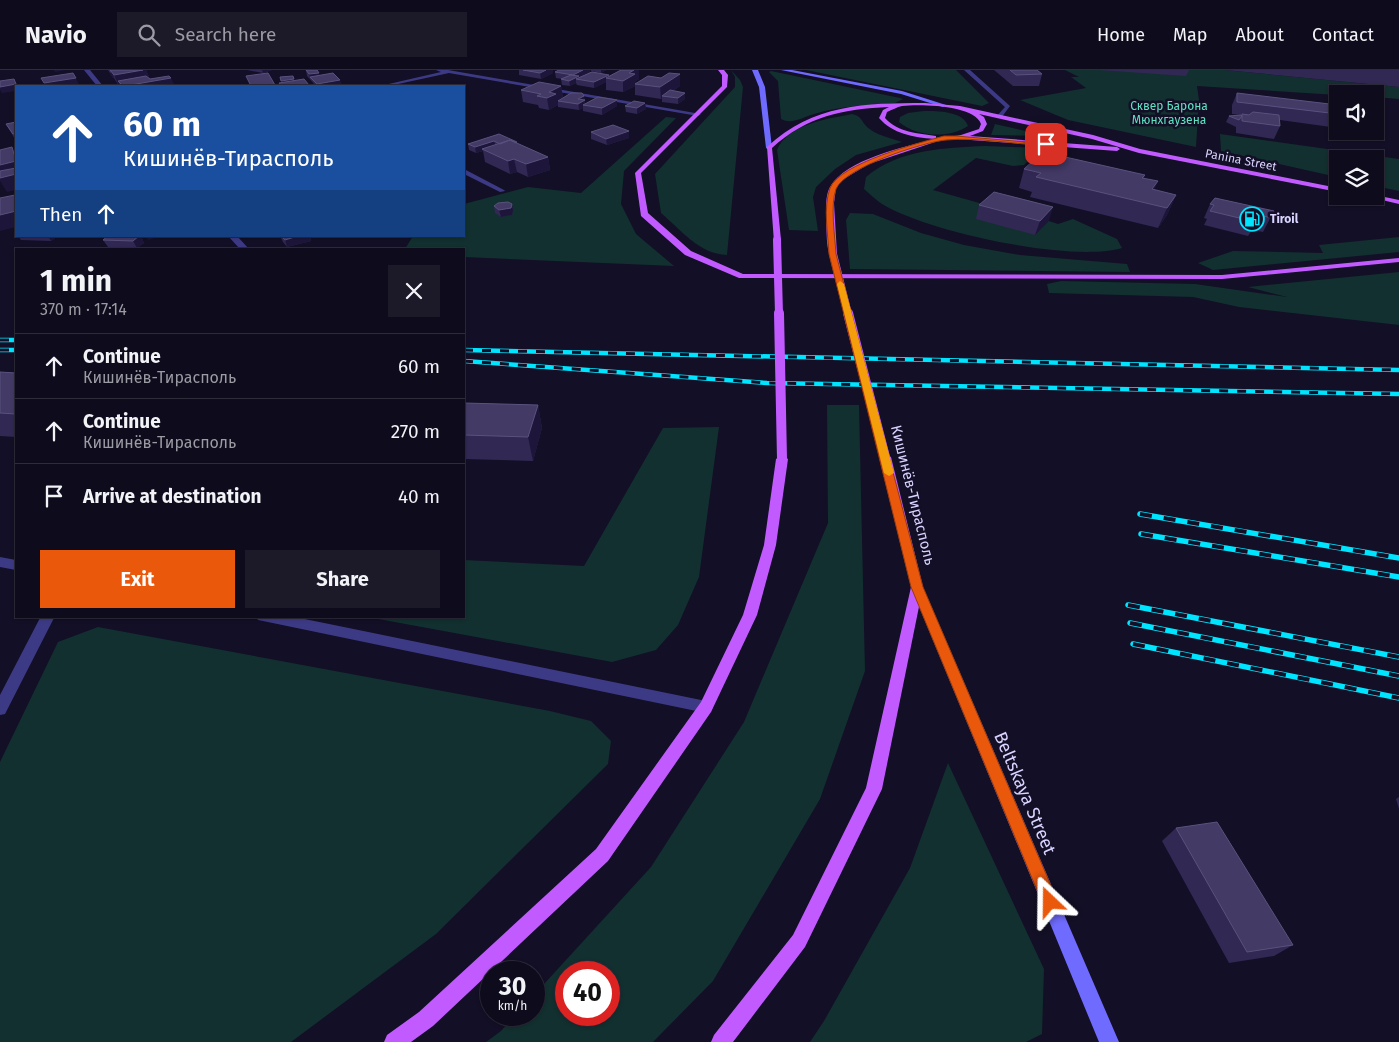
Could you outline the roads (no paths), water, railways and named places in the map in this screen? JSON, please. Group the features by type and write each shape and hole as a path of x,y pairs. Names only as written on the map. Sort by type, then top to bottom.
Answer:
{"main road":[{"path":"721,70 725,75 725,86 638,172 644,214 688,253 742,276 1222,277 1399,260"},
{"path":"394,1042 426,1019 602,855 706,707 750,615 770,545 782,459 777,240 769,148 787,131 808,120 851,110 910,104 944,104 1093,137 1139,151"},
{"path":"896,106 885,111 882,118 888,125 902,132 944,138 971,135 981,130 984,124 982,118 960,108"},
{"path":"956,137 1139,151"},
{"name":"Кишинёв-Тирасполь","path":"721,1042 799,941 874,789 917,587 833,254 830,216 834,188 850,172 876,159 944,138"},
{"name":"Panina Street","path":"1139,151 1329,188"},
{"path":"1384,199 1399,202"}],"street":[{"path":"87,70 99,85"},
{"path":"439,70 698,114"},
{"path":"755,70 762,87 769,148"},
{"path":"784,70 902,93 944,104"},
{"path":"968,70 1008,107 999,117"},
{"path":"388,85 448,72"},
{"path":"465,171 502,191"},
{"path":"233,237 244,248"},
{"path":"0,562 15,565"},
{"name":"Beltskaya Street","path":"917,587 1109,1042"},
{"path":"0,709 47,618"},
{"path":"273,618 706,707"}],"railway":[{"path":"0,340 15,340"},
{"path":"0,350 15,350"},
{"path":"465,350 1399,370"},
{"path":"465,361 767,383 1399,394"},
{"path":"1140,514 1399,558"},
{"path":"1141,534 1399,577"},
{"path":"1128,605 1399,657"},
{"path":"1130,623 1399,676"},
{"path":"1133,644 1399,698"}],"place":[{"name":"Tiroil","path":"1252,219"}],"park label":[{"name":"Сквер Барона Мюнхгаузена","path":"1169,113"}]}
